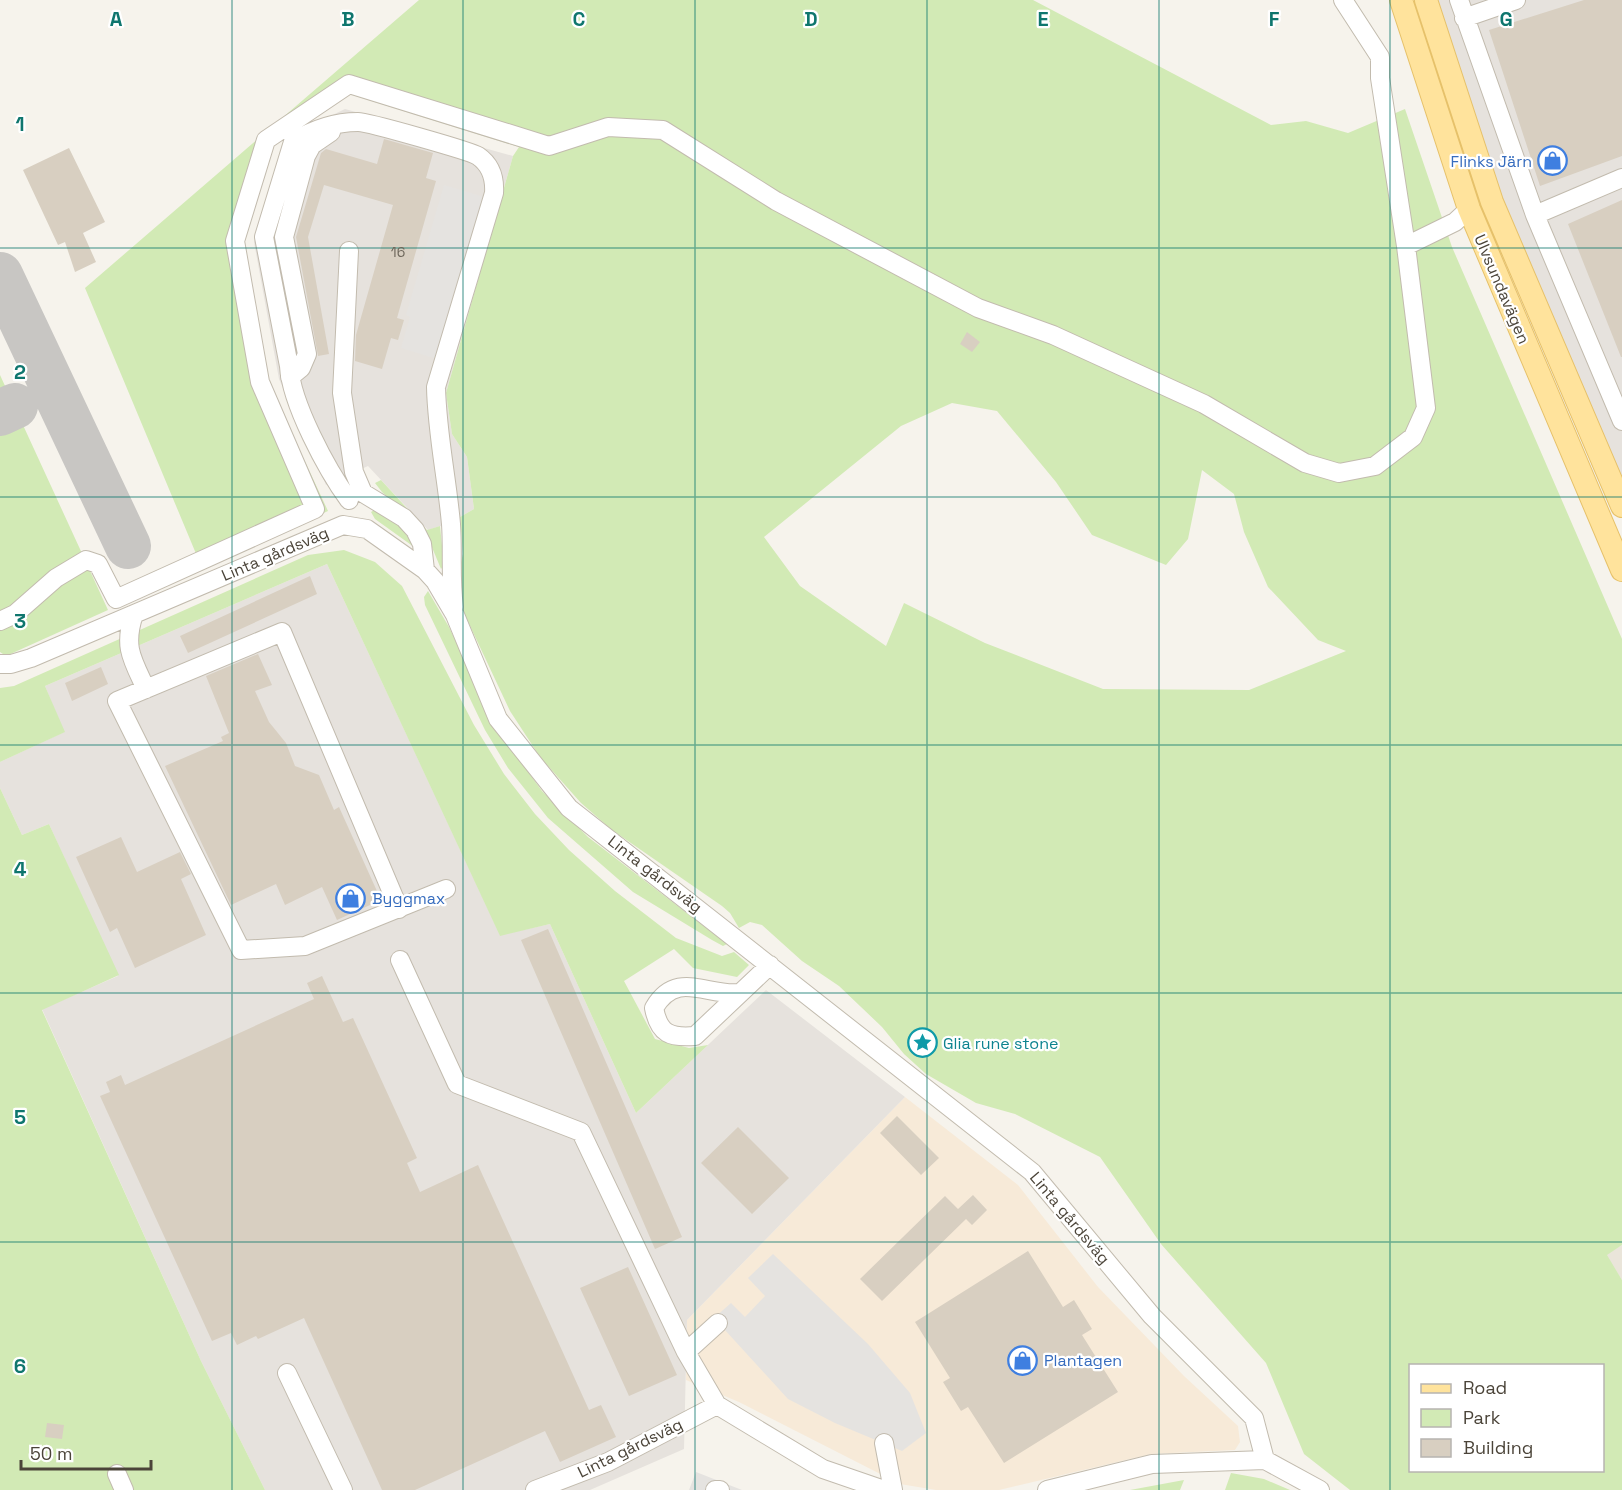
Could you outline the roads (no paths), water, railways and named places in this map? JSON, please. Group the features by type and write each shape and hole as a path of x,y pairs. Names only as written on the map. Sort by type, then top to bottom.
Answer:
{"main road":[{"name":"Ulvsundavägen","path":"1401,0 1469,209 1622,570"},
{"name":"Ulvsundavägen","path":"1426,0 1492,202 1622,506"}],"street":[{"path":"0,621 15,614 56,578 86,560 98,564 116,599 315,509 260,382 235,241 266,140 349,84 549,146 608,127 663,130 776,201 978,308 1053,335 1183,394 1305,464 1339,473 1375,466 1413,437 1426,408 1406,246 1380,78 1380,57 1343,0"},
{"path":"1458,0 1535,215 1622,421"},
{"path":"1464,18 1516,0"},
{"path":"425,570 422,544 415,530 404,518 356,497 335,481 291,386 290,377 301,368 307,354 284,237 309,150 312,145 345,124 360,122 477,155 491,170 494,180 494,193 436,387 437,418 451,529 450,580 455,615"},
{"path":"1535,215 1622,178"},
{"path":"1406,246 1455,222 1469,209"},
{"path":"343,525 356,497 342,393 349,251"},
{"name":"Linta gårdsväg","path":"0,664 11,664 31,658 343,525 367,529 425,570 435,581 455,615 498,719 569,808 1032,1172 1152,1316 1254,1418 1264,1460"},
{"path":"134,614 129,629 128,650 146,689"},
{"path":"399,909 282,632 117,701 241,950 305,946 399,909 446,889"},
{"path":"400,960 457,1084 581,1131 687,1352 717,1405 823,1469 864,1487 884,1490"},
{"path":"741,993 770,966"},
{"path":"687,1352 718,1323"},
{"path":"287,1372 343,1490"},
{"name":"Linta gårdsväg","path":"535,1490 608,1462 717,1405"},
{"path":"884,1443 893,1490"},
{"path":"1047,1490 1152,1464 1264,1460 1320,1490"},
{"path":"715,1490 720,1490"}],"place":[{"name":"Flinks Järn","path":"1553,161"},
{"name":"Byggmax","path":"351,898"},
{"name":"Glia rune stone","path":"922,1043"},
{"name":"Plantagen","path":"1023,1360"}]}
